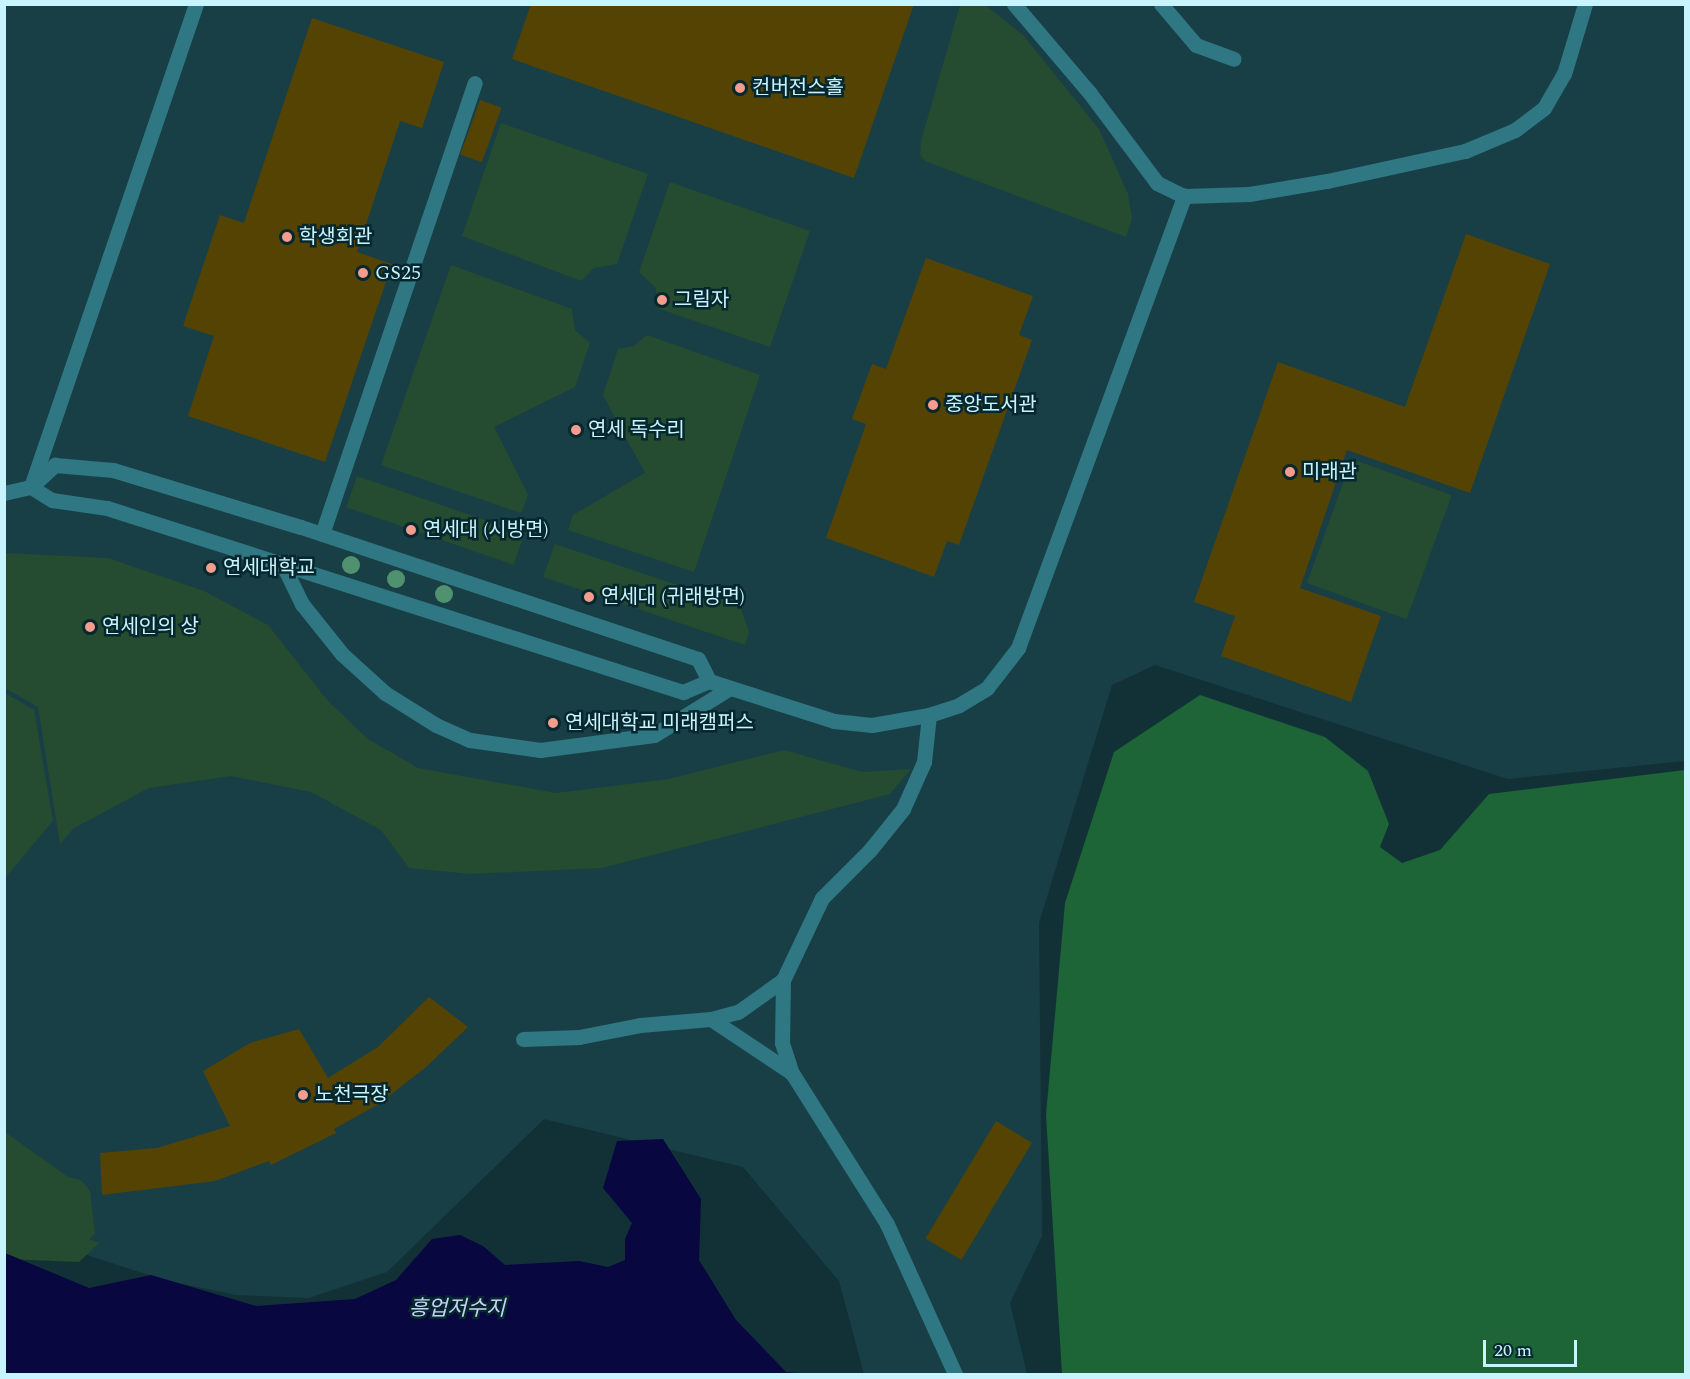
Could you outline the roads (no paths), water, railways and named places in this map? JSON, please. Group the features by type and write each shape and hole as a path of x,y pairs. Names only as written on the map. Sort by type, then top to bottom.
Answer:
{"street":[{"path":"31,487 196,4"},
{"path":"1014,4 1089,92 1157,183 1184,196 1249,194 1327,181 1465,151 1515,130 1545,108 1564,74 1585,4"},
{"path":"1161,4 1196,45 1234,59"},
{"path":"322,534 475,83"},
{"path":"31,487 52,500 107,508 683,692 709,681 834,721 872,725 929,716 959,705 987,688 1018,648 1184,196"},
{"path":"4,493 31,487 56,465 113,470 322,534 698,659 709,681"},
{"path":"282,563 302,604 342,654 385,693 436,725 470,740 540,750 654,735 730,688"},
{"path":"929,716 924,762 903,809 870,850 822,898 783,980 782,1043 792,1073 887,1224 955,1374"},
{"path":"523,1039 579,1037 640,1025 711,1019 738,1012 783,980"},
{"path":"711,1019 792,1073"}],"water":[{"name":"흥업저수지","path":"663,1139 701,1199 699,1260 736,1320 786,1372 805,1374 5,1374 5,1253 89,1288 151,1275 256,1306 355,1299 396,1280 432,1239 460,1235 483,1246 505,1265 579,1261 608,1267 625,1260 625,1239 632,1223 603,1188 617,1141"}],"place":[{"name":"컨버전스홀","path":"740,88"},
{"name":"학생회관","path":"287,237"},
{"name":"GS25","path":"363,273"},
{"name":"그림자","path":"662,300"},
{"name":"중앙도서관","path":"933,405"},
{"name":"연세 독수리","path":"576,430"},
{"name":"미래관","path":"1290,472"},
{"name":"연세대 (시방면)","path":"411,530"},
{"name":"연세대학교","path":"211,568"},
{"name":"연세대 (귀래방면)","path":"589,597"},
{"name":"연세인의 상","path":"90,627"},
{"name":"연세대학교 미래캠퍼스","path":"553,723"},
{"name":"노천극장","path":"303,1095"}]}
